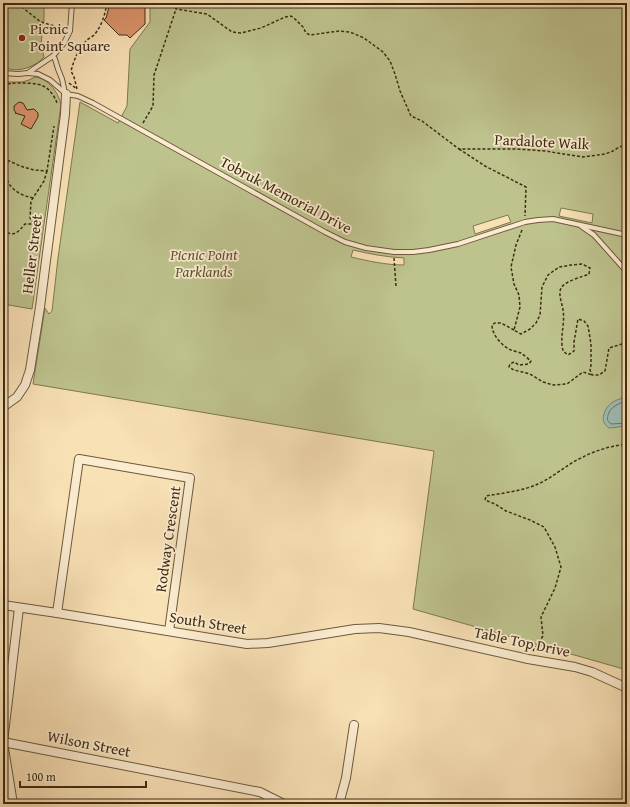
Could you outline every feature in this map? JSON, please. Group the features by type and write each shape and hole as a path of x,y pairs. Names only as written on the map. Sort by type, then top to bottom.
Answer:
{"street":[{"name":"Heller Street","path":"3,407 17,397 25,385 30,370 40,307 65,114 66,94"},
{"name":"Rodway Crescent","path":"57,613 80,459 190,478 169,630"},
{"name":"South Street","path":"3,605 169,630 247,644 268,643 355,629 379,628 409,632"},
{"path":"13,804 3,742 19,608"},
{"name":"Table Top Drive","path":"409,632 528,659 575,667 592,672 627,688"},
{"path":"339,804 346,778 354,725"},
{"name":"Wilson Street","path":"3,742 260,792 284,804"}],"lane":[{"path":"28,73 53,56 64,43 70,31 72,3"},
{"name":"Heller Street","path":"53,56 66,94"},
{"path":"3,73 38,74 50,80 66,94"},
{"name":"Tobruk Memorial Drive","path":"66,94 78,96 139,128 325,232 345,242 366,248 394,252 429,250 458,244 525,222 553,219 627,235"},
{"name":"Tobruk Memorial Drive","path":"579,224 594,235 627,272"}],"path":[{"path":"18,3 41,22 70,31"},
{"path":"68,82 77,89 74,76 71,71 74,61 80,49 99,28 108,3"},
{"path":"139,128 153,106 154,75 176,9 173,3"},
{"path":"176,9 207,14 232,32 241,32 261,28 285,16 291,16 306,33 310,35 339,31 350,32 364,38 383,52 390,60 400,91 412,116 422,121 459,149 485,166 526,187 525,222 516,245 511,267 514,284 520,295 520,307 514,330"},
{"path":"3,82 9,84 16,83 44,86 56,99 57,104"},
{"path":"3,230 7,233 15,234 25,224 33,224 30,218 31,202 44,181 47,171 55,122"},
{"name":"Pardalote Walk","path":"459,149 545,150 583,157 605,154 625,144 627,145"},
{"path":"3,158 20,166 34,170 47,171"},
{"path":"8,160 6,175 7,181 14,190 23,195 34,198"},
{"path":"3,178 6,175"},
{"path":"394,252 396,286"},
{"path":"592,375 590,370 591,344 588,326 584,321 578,319 574,351 568,355 563,351 564,311 560,295 560,289 564,284 589,274 590,268 582,264 571,265 559,267 548,275 542,287 540,315 536,324 530,330 521,334 501,323 495,323 492,325 493,333 501,342 509,349 521,353 531,361 529,364 519,365 514,362 510,364 509,367 514,370 530,374 543,382 553,385 567,384 583,372 592,375 599,375 605,371 609,348 622,344 627,346"},
{"path":"528,659 543,636 541,617 555,588 561,567 555,547 544,527 506,511 485,500 486,496 512,492 537,484 553,476 582,457 627,444"}],"green space":[{"name":"Picnic Point Square","path":"3,3 44,3 44,21 39,31 42,33 41,46 44,57 33,66 13,70 3,66"},
{"name":"Picnic Point Parklands","path":"150,3 627,3 627,670 413,609 434,451 33,384 45,308 49,314 52,311 80,102 118,123 127,106 130,49 150,22","holes":["561,208 593,214 592,223 559,216","508,215 511,222 475,234 473,226","353,250 404,258 404,265 384,264 351,257"]},
{"path":"35,77 44,80 52,87 60,100 61,105 32,309 3,304 3,82 22,82"}],"water":[{"path":"627,397 627,426 609,428 603,420 605,410 613,402"}],"building":[{"path":"110,3 145,3 145,24 130,38 127,35 119,35 104,20 106,18"},
{"path":"19,102 23,103 27,110 34,109 38,113 38,117 31,129 21,124 25,116 15,113 14,106"}],"place":[{"name":"Picnic Point Square","path":"22,38"}]}
